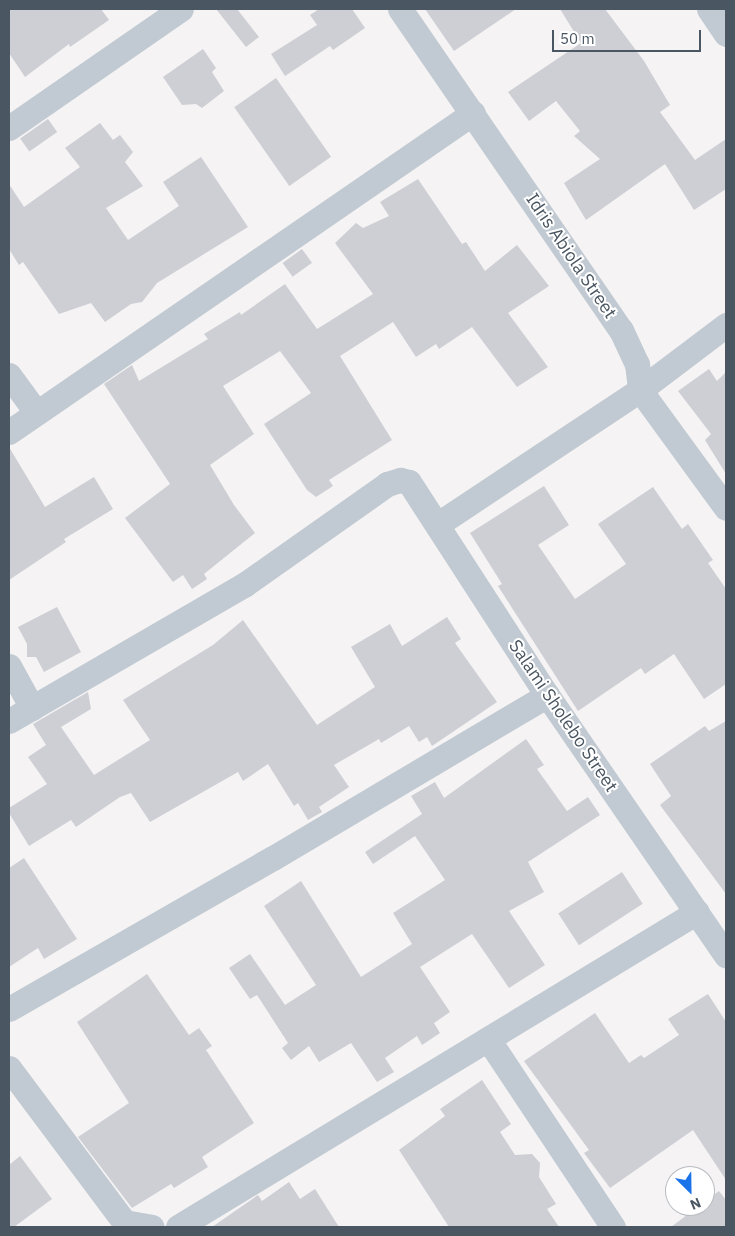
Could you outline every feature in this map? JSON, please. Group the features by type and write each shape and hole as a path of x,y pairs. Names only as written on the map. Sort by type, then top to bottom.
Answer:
{"street":[{"path":"9,128 180,9"},
{"name":"Idris Abiola Street","path":"400,9 621,330 637,364 640,390 726,510"},
{"path":"709,9 726,34"},
{"path":"9,432 473,113"},
{"path":"438,524 640,390 726,324"},
{"path":"9,375 36,412"},
{"name":"Salami Sholebo Street","path":"32,708 244,585 387,484 400,480 409,482 438,524 547,695 726,954"},
{"path":"9,666 32,708 9,721"},
{"path":"9,1009 273,858 547,695"},
{"path":"178,1227 697,912"},
{"path":"488,1039 612,1227"},
{"path":"9,1068 124,1222 152,1227"}],"building":[{"path":"9,9 101,9 109,20 70,47 69,44 25,77 9,53"},
{"path":"216,9 237,9 259,37 246,47"},
{"path":"319,9 352,9 365,28 333,50 330,46 285,76 271,54 317,25 310,15"},
{"path":"425,9 516,9 454,51"},
{"path":"560,9 605,9 644,61 670,105 660,112 695,160 726,139 726,189 694,210 665,164 586,220 564,183 600,159 574,136 580,131 556,101 529,121 508,92 581,43"},
{"path":"203,49 216,68 212,72 224,91 202,108 196,104 182,105 163,77"},
{"path":"276,78 331,157 289,186 234,107"},
{"path":"48,119 57,132 29,152 20,139"},
{"path":"100,123 113,140 120,135 133,152 125,162 143,186 106,208 128,240 179,206 163,182 201,157 248,227 157,283 142,302 131,304 105,322 91,303 59,314 23,262 19,265 9,249 9,184 24,207 80,167 65,148"},
{"path":"418,179 462,244 466,242 485,271 517,245 549,286 508,313 548,367 517,387 472,327 439,349 436,344 416,357 393,322 340,356 392,440 329,480 333,486 316,497 307,490 264,424 311,393 280,351 223,386 254,434 210,465 234,505 255,533 204,574 207,579 192,589 183,575 173,582 125,518 170,484 104,384 132,365 139,381 208,339 204,334 240,312 241,315 285,284 317,329 373,294 335,243 356,223 363,228 389,216 380,202"},
{"path":"302,249 312,263 293,277 283,263"},
{"path":"709,369 717,381 726,372 726,474 705,440 711,434 678,391"},
{"path":"9,447 45,507 94,477 113,509 64,539 66,542 9,580"},
{"path":"544,486 569,525 538,545 575,599 626,564 598,524 653,487 682,529 688,524 713,560 708,563 726,589 726,684 704,699 674,654 645,674 641,668 578,711 498,586 502,584 470,533"},
{"path":"57,607 81,652 44,672 36,657 27,657 27,644 18,627"},
{"path":"447,617 461,639 455,643 497,702 432,746 427,737 419,742 409,726 381,743 379,739 334,765 349,787 319,807 322,812 308,820 298,803 294,806 268,764 243,781 238,772 150,822 131,793 120,797 76,827 71,820 29,846 9,813 9,808 47,784 28,757 46,745 33,724 88,692 91,709 61,727 94,775 150,740 123,700 213,645 243,620 317,725 375,687 351,647 390,624 402,646"},
{"path":"726,721 726,894 660,805 671,796 650,764 705,726 709,731"},
{"path":"526,739 544,765 537,769 567,811 588,797 600,815 528,862 544,892 509,911 545,965 509,988 472,934 420,967 450,1012 434,1023 440,1033 422,1045 417,1036 385,1058 394,1072 377,1082 351,1043 319,1062 309,1046 291,1060 282,1048 288,1043 257,995 250,999 229,968 250,954 285,1005 316,985 264,906 301,881 361,977 412,944 393,913 445,880 415,836 373,864 365,852 422,814 411,796 435,782 444,798"},
{"path":"24,858 77,939 44,959 38,948 9,967 9,868"},
{"path":"622,872 643,904 579,945 558,913"},
{"path":"147,974 189,1035 199,1028 212,1046 206,1050 254,1123 202,1157 208,1167 174,1188 171,1184 132,1208 78,1137 129,1103 77,1022"},
{"path":"708,994 726,1022 726,1180 693,1130 610,1188 584,1153 589,1150 524,1061 595,1013 629,1063 641,1055 644,1058 679,1035 668,1019"},
{"path":"482,1080 511,1124 500,1132 515,1155 532,1154 540,1163 539,1177 556,1204 547,1209 559,1227 449,1227 399,1150 445,1116 440,1109"},
{"path":"20,1156 52,1199 14,1227 9,1227 9,1165"},
{"path":"289,1182 300,1199 315,1189 339,1227 212,1227 258,1195 262,1201"},
{"path":"719,1191 726,1200 726,1227 671,1227 686,1216 715,1216 715,1194"}]}
